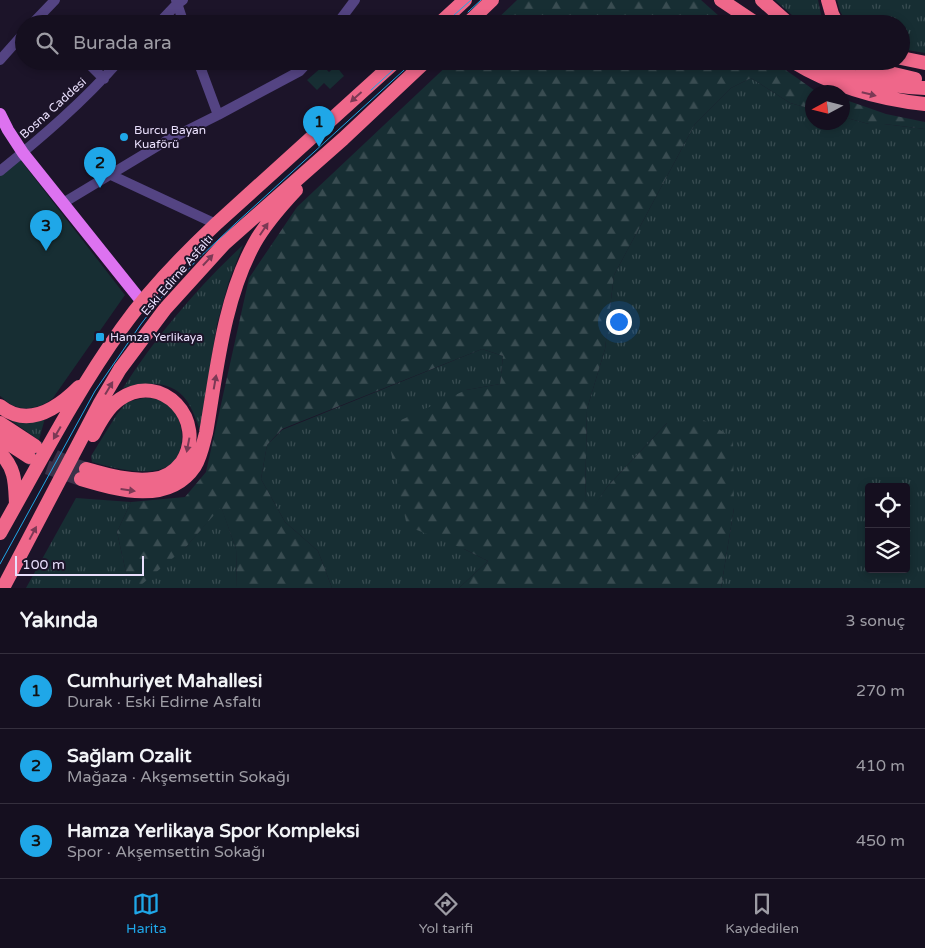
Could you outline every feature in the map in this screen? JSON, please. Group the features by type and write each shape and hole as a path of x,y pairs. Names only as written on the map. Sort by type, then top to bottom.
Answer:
{"highway":[{"path":"437,15 451,0"},
{"path":"449,15 465,0"},
{"path":"476,15 492,0"},
{"path":"478,15 499,0"},
{"path":"716,0 733,15"},
{"path":"721,0 744,15"},
{"path":"762,0 779,15"},
{"path":"828,0 832,15"},
{"path":"910,60 925,62"},
{"name":"Eski Edirne Asfaltı","path":"0,533 90,375 142,302 184,255 210,221 385,70"},
{"name":"Eski Edirne Asfaltı","path":"4,588 108,389 120,369 165,309 224,244 343,139 416,70"},
{"path":"810,70 866,94 925,104"},
{"path":"831,70 880,84 925,88"},
{"path":"873,70 925,80"},
{"path":"46,509 75,469 106,414 119,399 132,392 144,390 166,395 184,412 189,430 188,449 185,456 179,466 171,473 162,477 140,480 83,474 126,491 155,491 174,484 185,477 195,465 206,433 228,312 243,265 254,243 268,223 343,139"},
{"path":"0,406 18,415 35,416 46,412 71,394 90,375"},
{"path":"0,423 32,452 0,438"},
{"path":"0,454 11,468 15,477 16,504"}],"main road":[{"path":"0,114 23,153 142,302"}],"street":[{"path":"44,15 55,0"},
{"path":"344,15 355,0"},
{"path":"167,15 179,2"},
{"path":"179,2 182,15"},
{"path":"0,60 15,43"},
{"path":"95,70 104,79"},
{"name":"Bosna Caddesi","path":"0,170 54,126 112,70"},
{"path":"201,70 218,116"},
{"path":"63,204 166,141 218,116 301,70"},
{"path":"112,175 210,221"}],"green space":[{"path":"517,0 701,0 718,15 501,15"},
{"path":"775,0 818,0 821,15 792,15"},
{"path":"837,0 925,0 925,53 910,50 910,15 842,15"},
{"path":"318,70 327,70 329,72 331,70 339,70 344,76 330,89 324,83 317,90 307,80"},
{"path":"442,70 786,70 807,85 805,85 805,107 790,103 751,78 731,88 695,124 614,275 605,349 587,409 585,500 594,506 607,487 667,423 702,419 733,438 734,508 721,588 459,588 488,561 407,526 391,452 401,420 466,390 500,384 503,356 482,349 282,429 267,445 261,479 285,522 318,551 332,588 237,588 236,549 221,507 186,547 141,585 127,577 117,532 131,502 185,497 206,472 249,278 297,207"},
{"path":"751,78 790,103 805,107 805,130 850,130 850,119 869,124 925,129 925,588 721,588 734,508 667,423 607,487 594,507 585,500 587,409 605,349 614,275 695,124 731,88"},
{"path":"850,101 886,114 925,122 925,129 884,124 869,124 850,119"},
{"path":"19,158 125,295 53,398 40,406 29,408 14,406 0,396 0,174"},
{"path":"243,245 229,281 217,324 200,430 187,401 174,389 158,384 140,384 123,388 178,313"},
{"path":"482,349 503,356 500,384 466,390 464,549 488,561 459,588 332,588 318,551 285,522 261,479 267,445 282,430"},
{"path":"144,398 163,401 175,412 179,420 182,438 181,448 172,463 156,470 138,471 119,469 92,462 91,456 117,414 127,402"},
{"path":"3,415 45,418 39,440"},
{"path":"76,498 131,502 117,532 127,577 186,547 221,506 236,549 237,588 26,588"}],"tunnel":[{"path":"36,447 70,464 86,469"},
{"path":"29,457 46,467 81,479"}],"tram line":[{"path":"454,15 471,0"},
{"path":"468,12 481,0"},
{"path":"371,90 393,70"},
{"path":"0,564 95,391 161,298 236,223 404,70"}],"place":[{"name":"Burcu Bayan Kuaförü","path":"124,137"},
{"name":"Cumhuriyet Mahallesi","path":"319,147"},
{"name":"Sağlam Ozalit","path":"100,188"},
{"name":"Hamza Yerlikaya Spor Kompleksi","path":"46,251"},
{"name":"Hamza Yerlikaya","path":"100,337"}]}
